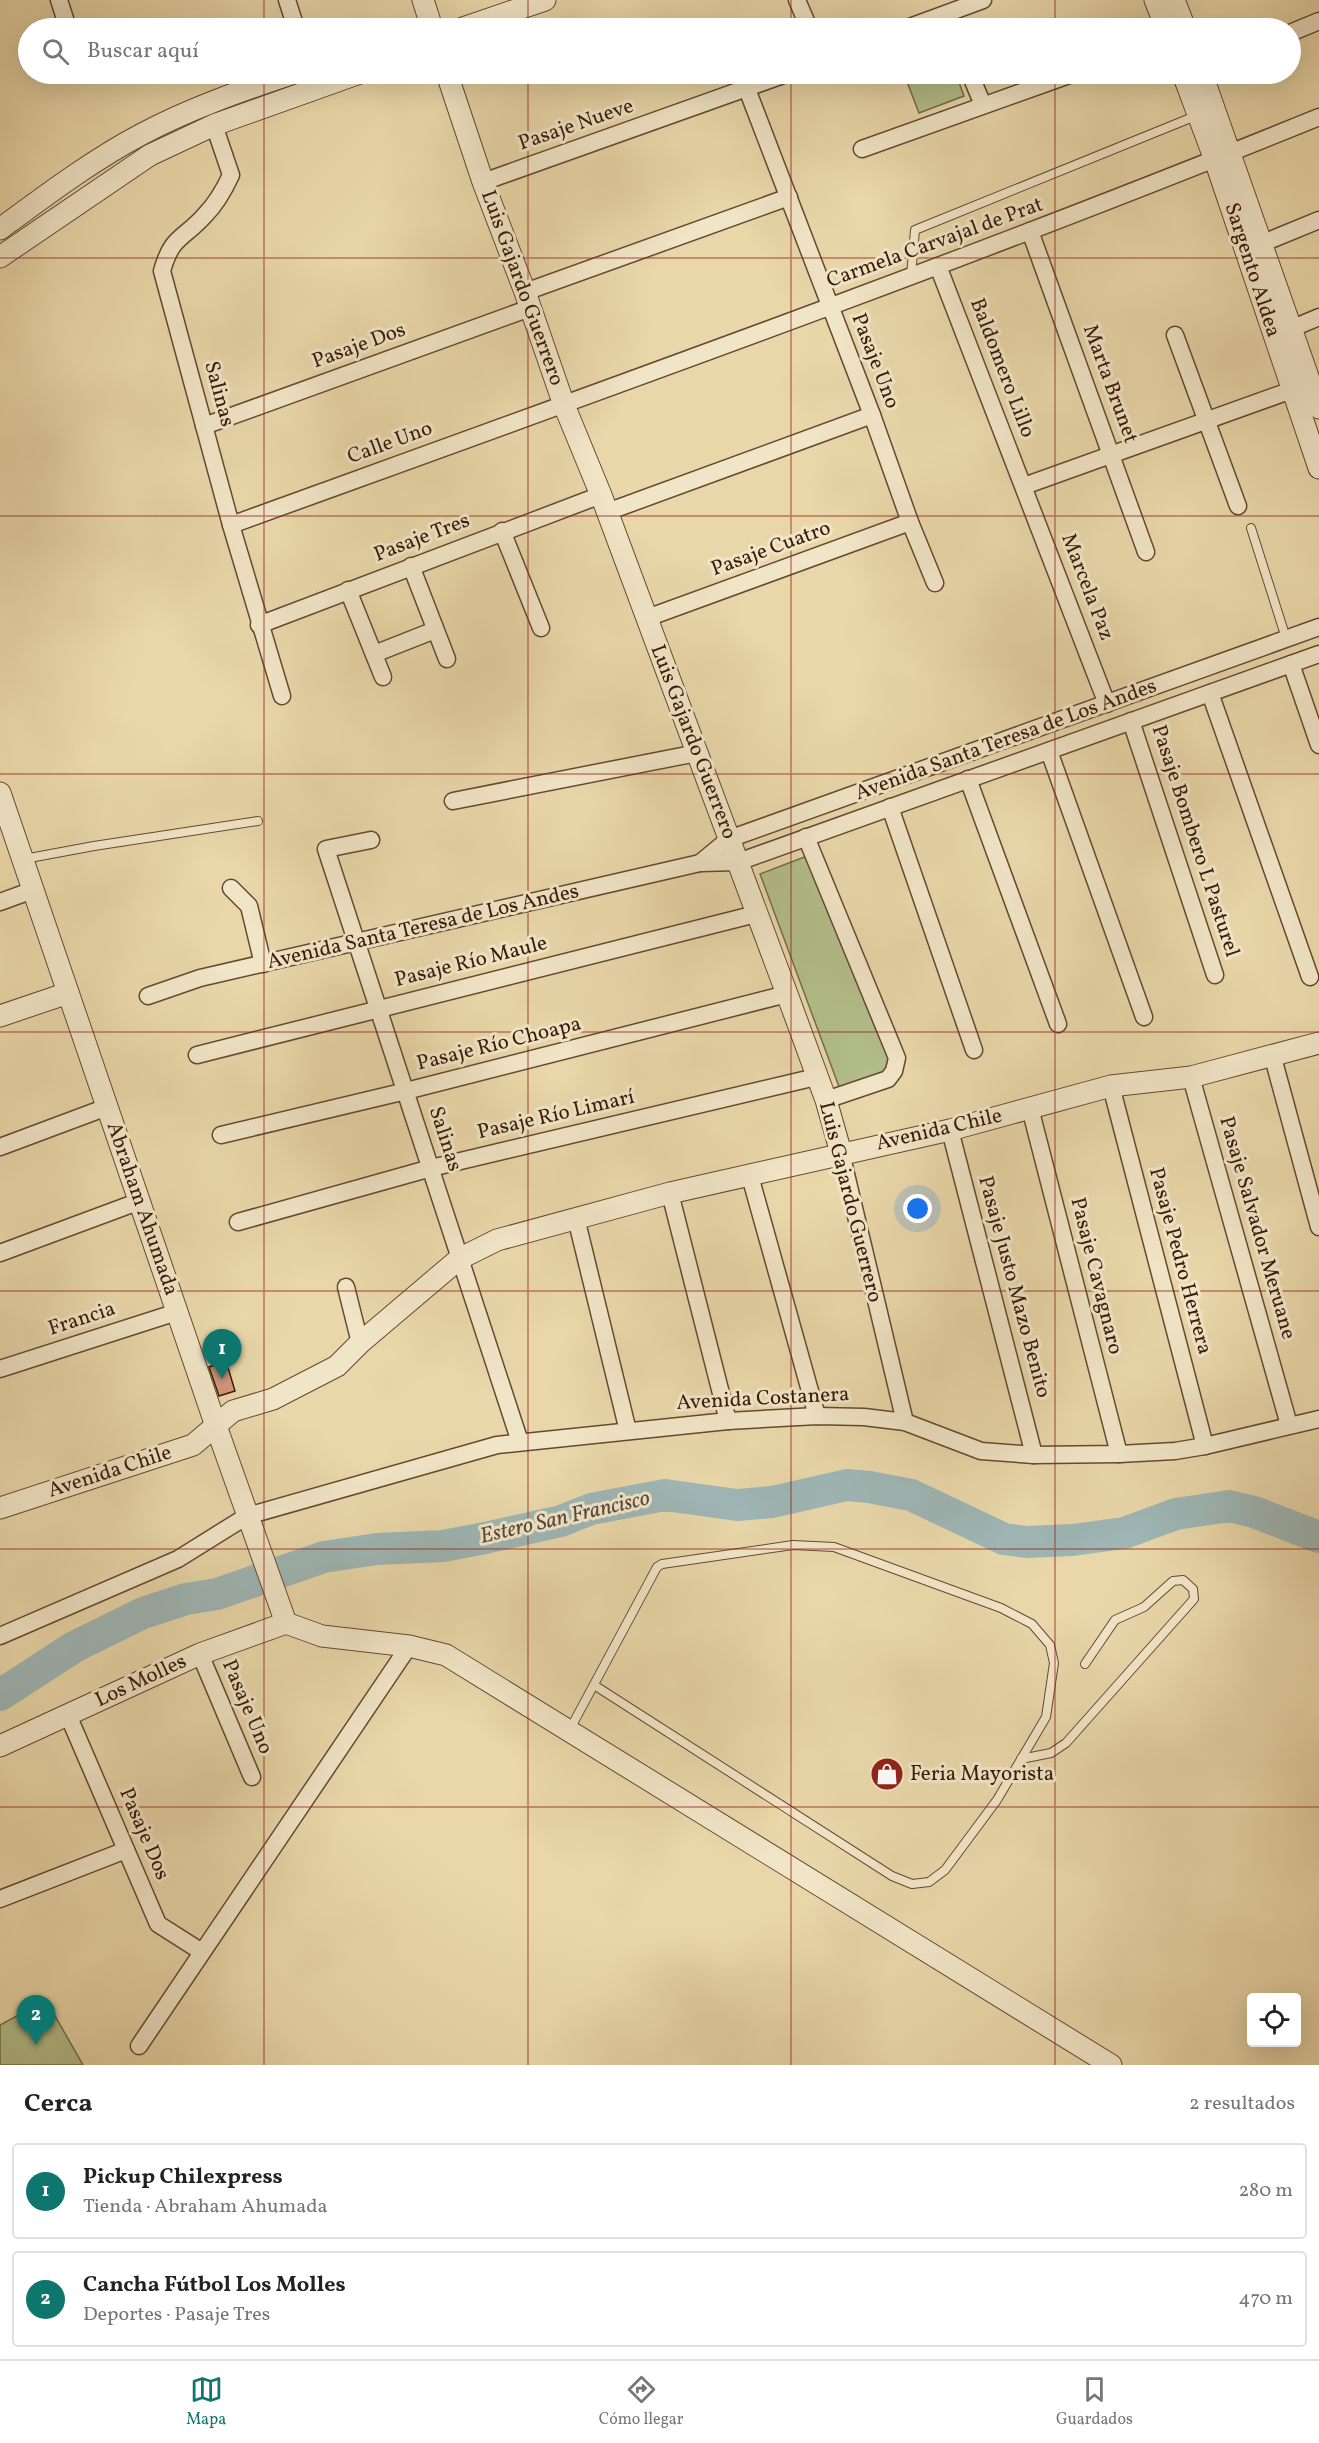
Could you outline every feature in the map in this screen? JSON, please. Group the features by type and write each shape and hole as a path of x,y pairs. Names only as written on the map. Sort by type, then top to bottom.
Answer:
{"street":[{"path":"59,0 65,18"},
{"path":"287,0 293,18"},
{"path":"423,0 429,18"},
{"path":"492,18 544,0"},
{"path":"797,0 805,18"},
{"path":"955,18 983,0"},
{"path":"1155,0 1162,18"},
{"path":"1174,0 1181,18"},
{"path":"1301,28 1319,21"},
{"path":"0,229 101,158 141,134 210,102 262,84"},
{"path":"0,257 150,155 214,125 329,84"},
{"name":"Luis Gajardo Guerrero","path":"450,84 483,182 564,405 604,503 756,914 788,993 825,1100 841,1153 905,1422"},
{"name":"Pasaje Nueve","path":"483,182 760,84"},
{"path":"974,84 983,105"},
{"path":"862,149 1043,84"},
{"name":"Sargento Aldea","path":"1187,84 1198,115 1223,157 1263,243 1293,328 1301,386 1319,468"},
{"name":"Sargento Aldea","path":"1205,84 1223,157 1301,386 1319,408"},
{"name":"Pasaje Uno","path":"747,89 935,583"},
{"name":"Carmela Carvajal de Prat","path":"564,405 1030,231 1223,157 1319,117"},
{"name":"Salinas","path":"214,125 231,175 222,194 204,216 182,234 168,251 162,271 259,625 282,696"},
{"name":"Pasaje Dos","path":"204,426 789,197"},
{"path":"1263,243 1319,220"},
{"name":"Marta Brunet","path":"1030,231 1146,552"},
{"name":"Baldomero Lillo","path":"938,266 1024,486"},
{"path":"1293,328 1319,317"},
{"path":"1175,335 1238,506"},
{"path":"1024,486 1301,386"},
{"name":"Calle Uno","path":"231,525 564,405"},
{"name":"Pasaje Tres","path":"259,625 502,531 604,503 872,415"},
{"name":"Marcela Paz","path":"1024,486 1107,704"},
{"name":"Pasaje Cuatro","path":"646,618 910,522"},
{"path":"502,531 541,628"},
{"path":"411,566 447,659"},
{"path":"348,590 382,677"},
{"name":"Avenida Santa Teresa de Los Andes","path":"700,863 729,839 1319,627"},
{"path":"374,654 435,630"},
{"name":"Avenida Santa Teresa de Los Andes","path":"148,996 200,978 700,863 738,862 1319,654"},
{"path":"1291,664 1319,745"},
{"path":"1209,693 1310,977"},
{"name":"Pasaje Bombero L Pasturel","path":"1131,721 1215,975"},
{"path":"1049,751 1144,1017"},
{"path":"453,801 697,753"},
{"path":"968,780 1058,1024"},
{"name":"Abraham Ahumada","path":"0,793 282,1614"},
{"path":"890,807 974,1050"},
{"path":"806,837 897,1058 894,1071 888,1079 825,1100"},
{"name":"Salinas","path":"371,840 326,849 380,1008 459,1259 520,1442"},
{"path":"231,888 249,906 263,964"},
{"path":"0,902 33,890"},
{"name":"Pasaje Río Maule","path":"197,1055 756,914"},
{"path":"0,1016 68,993"},
{"name":"Pasaje Río Choapa","path":"221,1135 406,1091 788,993"},
{"name":"Avenida Chile","path":"0,1508 193,1445 233,1412 273,1399 337,1366 360,1343 459,1259 497,1240 670,1193 950,1130 1111,1086 1191,1077 1319,1043"},
{"path":"1272,1054 1319,1227"},
{"name":"Pasaje Río Limarí","path":"238,1222 431,1168 816,1077"},
{"name":"Pasaje Salvador Meruane","path":"1191,1077 1289,1425"},
{"name":"Pasaje Pedro Herrera","path":"1111,1086 1205,1446"},
{"path":"0,1147 107,1107"},
{"name":"Pasaje Cavagnaro","path":"1030,1108 1119,1454"},
{"name":"Pasaje Justo Mazo Benito","path":"950,1130 1034,1455"},
{"path":"750,1176 817,1416"},
{"path":"670,1193 728,1420"},
{"path":"0,1253 140,1202"},
{"path":"576,1218 628,1431"},
{"path":"346,1287 360,1343"},
{"name":"Francia","path":"0,1370 177,1311"},
{"name":"Avenida Costanera","path":"0,1636 178,1559 247,1516 497,1445 728,1420 817,1416 864,1417 905,1422 981,1451 1034,1455 1119,1454 1174,1451 1205,1446 1319,1419"},
{"path":"282,1614 322,1636 409,1646 446,1655 1111,2065"},
{"name":"Los Molles","path":"0,1746 282,1614"},
{"path":"139,2046 409,1646"},
{"name":"Pasaje Uno","path":"200,1654 252,1777"},
{"name":"Pasaje Dos","path":"68,1715 158,1924 202,1952"},
{"path":"0,1899 126,1850"}],"lane":[{"path":"911,276 915,230 1198,115"},
{"path":"1251,528 1286,638"},
{"path":"22,859 258,821"},
{"path":"569,1731 657,1567 662,1564 793,1545 834,1547 1001,1608 1032,1624 1050,1645 1054,1663 1046,1717 997,1800 945,1870 930,1882 912,1884 892,1876 594,1685"},
{"path":"1021,1759 1051,1753 1066,1743 1194,1599 1193,1589 1183,1580 1173,1581 1144,1607 1116,1620 1085,1664"}],"green space":[{"path":"908,84 960,84 964,96 919,113"},
{"path":"807,856 893,1063 884,1076 841,1092 760,874"},
{"path":"46,2000 83,2065 0,2065 0,2025"}],"building":[{"path":"226,1361 235,1391 219,1396 209,1367"}],"waterway":[{"name":"Estero San Francisco","path":"0,1695 74,1647 143,1613 186,1599 217,1594 324,1557 377,1549 443,1546 561,1521 591,1509 665,1495 737,1505 772,1502 847,1485 869,1487 911,1495 1004,1539 1026,1542 1073,1540 1124,1533 1176,1514 1229,1506 1254,1512 1319,1537"}],"place":[{"name":"Pickup Chilexpress","path":"222,1379"},
{"name":"Feria Mayorista","path":"887,1774"},
{"name":"Cancha Fútbol Los Molles","path":"36,2045"}]}
